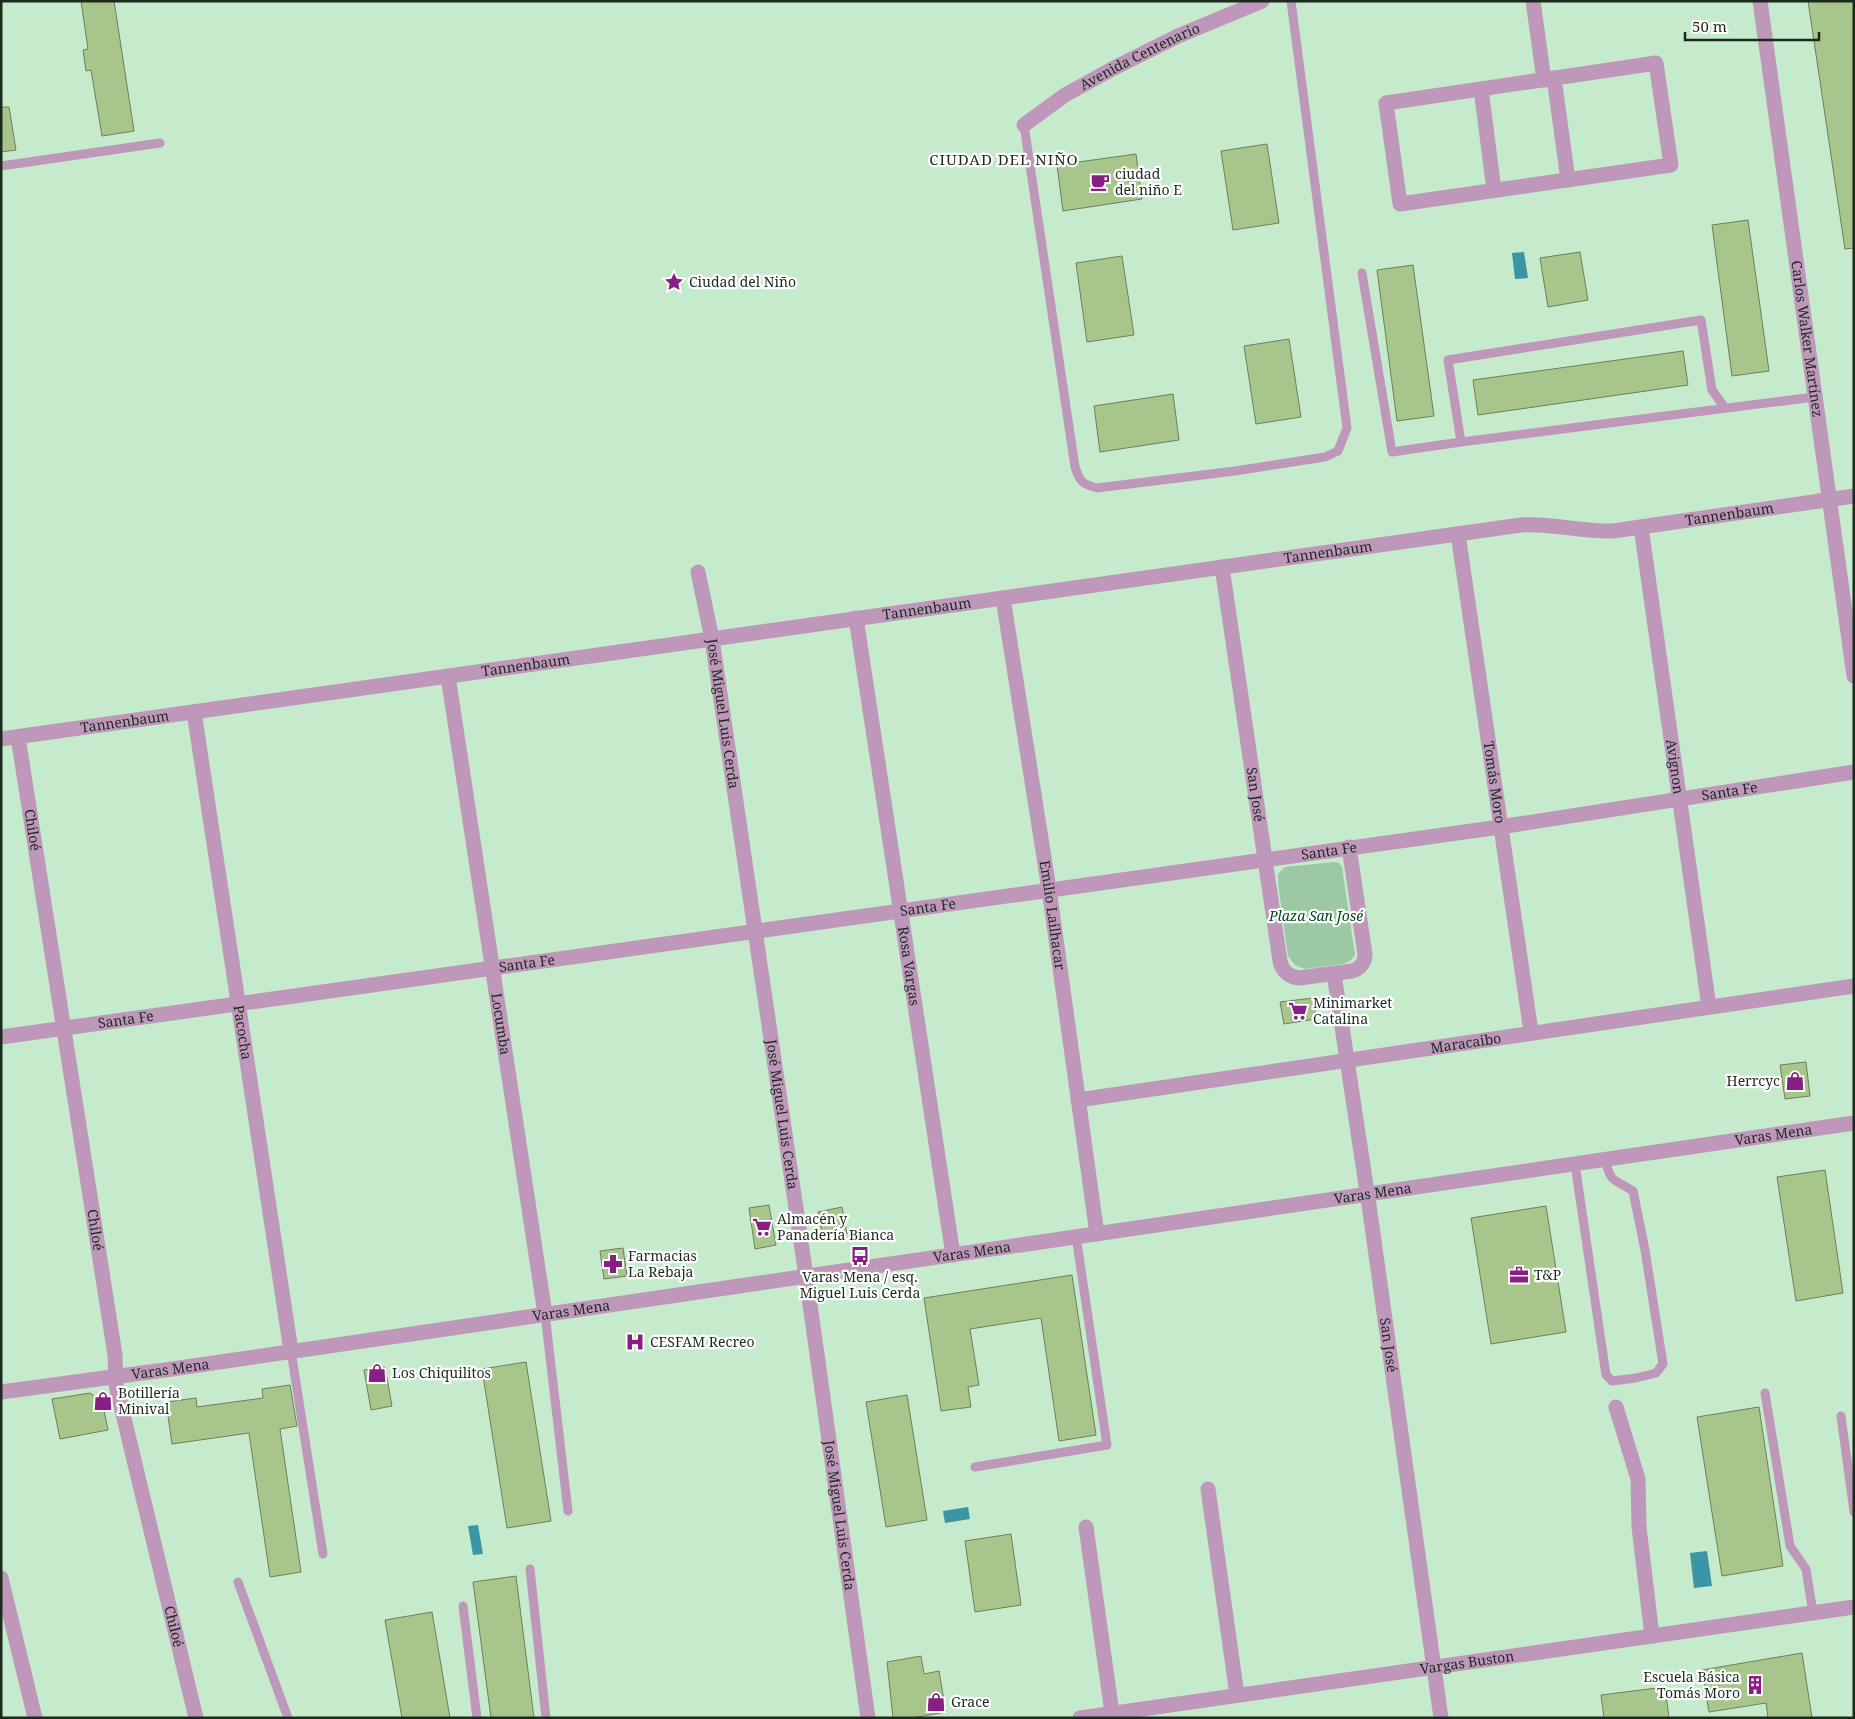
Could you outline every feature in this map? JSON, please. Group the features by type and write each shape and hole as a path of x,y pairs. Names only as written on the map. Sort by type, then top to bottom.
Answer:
{"street":[{"name":"Avenida Centenario","path":"1024,125 1065,96 1114,68 1178,36 1262,1"},
{"path":"1533,1 1568,180"},
{"name":"Carlos Walker Martínez","path":"1760,1 1854,676"},
{"path":"1656,64 1671,165 1400,204 1386,102 1549,79 1656,64"},
{"path":"1481,89 1494,190"},
{"name":"Tannenbaum","path":"1,739 1533,524 1596,531 1641,527 1854,496"},
{"name":"Avignon","path":"1641,527 1709,1007"},
{"name":"Tomás Moro","path":"1458,534 1531,1032"},
{"name":"San José","path":"1222,567 1282,968 1289,975 1295,977 1334,974 1358,969 1363,963 1365,957 1350,847"},
{"name":"José Miguel Luis Cerda","path":"698,572 712,639 806,1276 868,1718"},
{"name":"Emilio Lailhacar","path":"1003,598 1049,889 1097,1234"},
{"name":"Rosa Vargas","path":"856,618 953,1254"},
{"name":"Locumba","path":"448,676 545,1314"},
{"name":"Pacocha","path":"194,712 291,1351"},
{"name":"Chiloé","path":"18,737 115,1355 116,1385 196,1718"},
{"name":"Santa Fe","path":"1,1036 1500,827 1854,772"},
{"name":"San José","path":"1334,974 1368,1194 1441,1718"},
{"name":"Maracaibo","path":"1078,1100 1854,986"},
{"name":"Varas Mena","path":"1,1392 116,1377 1854,1123"},
{"path":"1616,1407 1638,1479 1639,1527 1652,1636"},
{"path":"1208,1489 1237,1695"},
{"path":"1086,1527 1112,1713"},
{"path":"1,1578 35,1718"},
{"name":"Vargas Buston","path":"1080,1718 1854,1607"}],"lane":[{"path":"1024,125 1075,467 1079,478 1084,484 1097,488 1324,458 1338,451 1346,428 1291,1"},
{"path":"1,166 160,143"},
{"path":"1362,273 1392,452 1814,397"},
{"path":"1461,442 1448,360 1701,320 1712,390 1725,408"},
{"path":"1575,1164 1606,1375 1612,1381 1636,1378 1656,1374 1663,1364 1645,1250 1633,1191 1609,1175 1605,1160"},
{"path":"975,1467 1107,1445 1076,1236"},
{"path":"545,1314 568,1511"},
{"path":"291,1351 323,1554"},
{"path":"1765,1393 1790,1546 1806,1570 1813,1613"},
{"path":"1841,1416 1854,1512"},
{"path":"530,1569 546,1718"},
{"path":"238,1582 288,1718"},
{"path":"463,1606 477,1718"}],"green space":[{"name":"Plaza San José","path":"1339,863 1342,867 1355,955 1350,961 1343,964 1305,969 1295,965 1288,956 1278,874 1285,867"}],"water":[{"path":"1524,252 1528,278 1515,279 1512,253"},
{"path":"968,1507 970,1519 945,1523 943,1511"},
{"path":"478,1525 483,1554 473,1555 468,1526"},
{"path":"1707,1551 1712,1586 1694,1588 1690,1553"}],"building":[{"path":"81,1 114,1 134,131 102,136 91,70 86,71 83,50 88,49"},
{"path":"1808,1 1854,1 1854,248 1845,249"},
{"path":"1,107 9,107 16,150 1,152"},
{"path":"1267,144 1279,223 1233,230 1221,151"},
{"name":"ciudad del niño E","path":"1136,154 1142,199 1063,211 1057,165"},
{"path":"1748,220 1769,371 1732,376 1712,225"},
{"path":"1580,252 1588,300 1548,307 1540,258"},
{"path":"1122,256 1134,335 1087,342 1076,263"},
{"path":"1413,265 1434,416 1397,421 1377,270"},
{"path":"1289,339 1301,417 1256,424 1244,346"},
{"path":"1683,351 1688,385 1478,415 1473,380"},
{"path":"1173,394 1179,440 1100,452 1094,406"},
{"name":"Minimarket Catalina","path":"1313,998 1316,1019 1284,1024 1280,1002"},
{"name":"Herrcyc","path":"1806,1062 1810,1096 1785,1099 1780,1065"},
{"path":"1825,1170 1843,1293 1796,1301 1777,1177"},
{"name":"Almacén y Panadería Bianca","path":"769,1205 776,1245 755,1249 749,1208"},
{"name":"T&P","path":"1546,1206 1566,1332 1491,1344 1471,1218"},
{"path":"842,1207 847,1234 823,1238 818,1212"},
{"name":"Farmacias La Rebaja","path":"623,1248 627,1276 604,1279 600,1251"},
{"path":"1072,1275 1096,1435 1059,1441 1041,1318 970,1329 979,1385 968,1387 971,1407 941,1411 924,1298"},
{"path":"526,1362 551,1521 507,1528 482,1369"},
{"path":"385,1367 392,1406 371,1410 364,1370"},
{"path":"290,1385 297,1426 280,1429 301,1572 270,1577 249,1433 172,1444 166,1402 196,1398 197,1407 263,1398 262,1389"},
{"path":"90,1393 102,1401 108,1430 60,1439 52,1399"},
{"path":"907,1395 927,1520 886,1527 866,1402"},
{"path":"1759,1407 1783,1566 1722,1576 1697,1417"},
{"path":"1011,1534 1021,1605 975,1612 965,1541"},
{"path":"516,1576 534,1718 491,1718 473,1582"},
{"path":"432,1612 450,1718 402,1718 385,1620"},
{"name":"Escuela Básica Tomás Moro","path":"1802,1653 1812,1718 1768,1718 1766,1703 1709,1712 1702,1670"},
{"path":"921,1656 924,1674 939,1671 946,1712 912,1718 893,1718 887,1662"},
{"path":"1665,1687 1669,1718 1604,1718 1601,1695"}],"place":[{"name":"ciudad del niño E","path":"1100,182"},
{"name":"Ciudad del Niño","path":"674,282"},
{"name":"Minimarket Catalina","path":"1298,1011"},
{"name":"Herrcyc","path":"1795,1081"},
{"name":"Almacén y Panadería Bianca","path":"762,1227"},
{"name":"Varas Mena / esq. Miguel Luis Cerda","path":"860,1256"},
{"name":"Farmacias La Rebaja","path":"613,1264"},
{"name":"T&P","path":"1519,1275"},
{"name":"CESFAM Recreo","path":"635,1342"},
{"name":"Los Chiquilitos","path":"377,1373"},
{"name":"Botillería Minival","path":"103,1401"},
{"name":"Escuela Básica Tomás Moro","path":"1755,1685"},
{"name":"Grace","path":"936,1702"}],"district":[{"name":"CIUDAD DEL NIÑO","path":"1004,160"}]}
